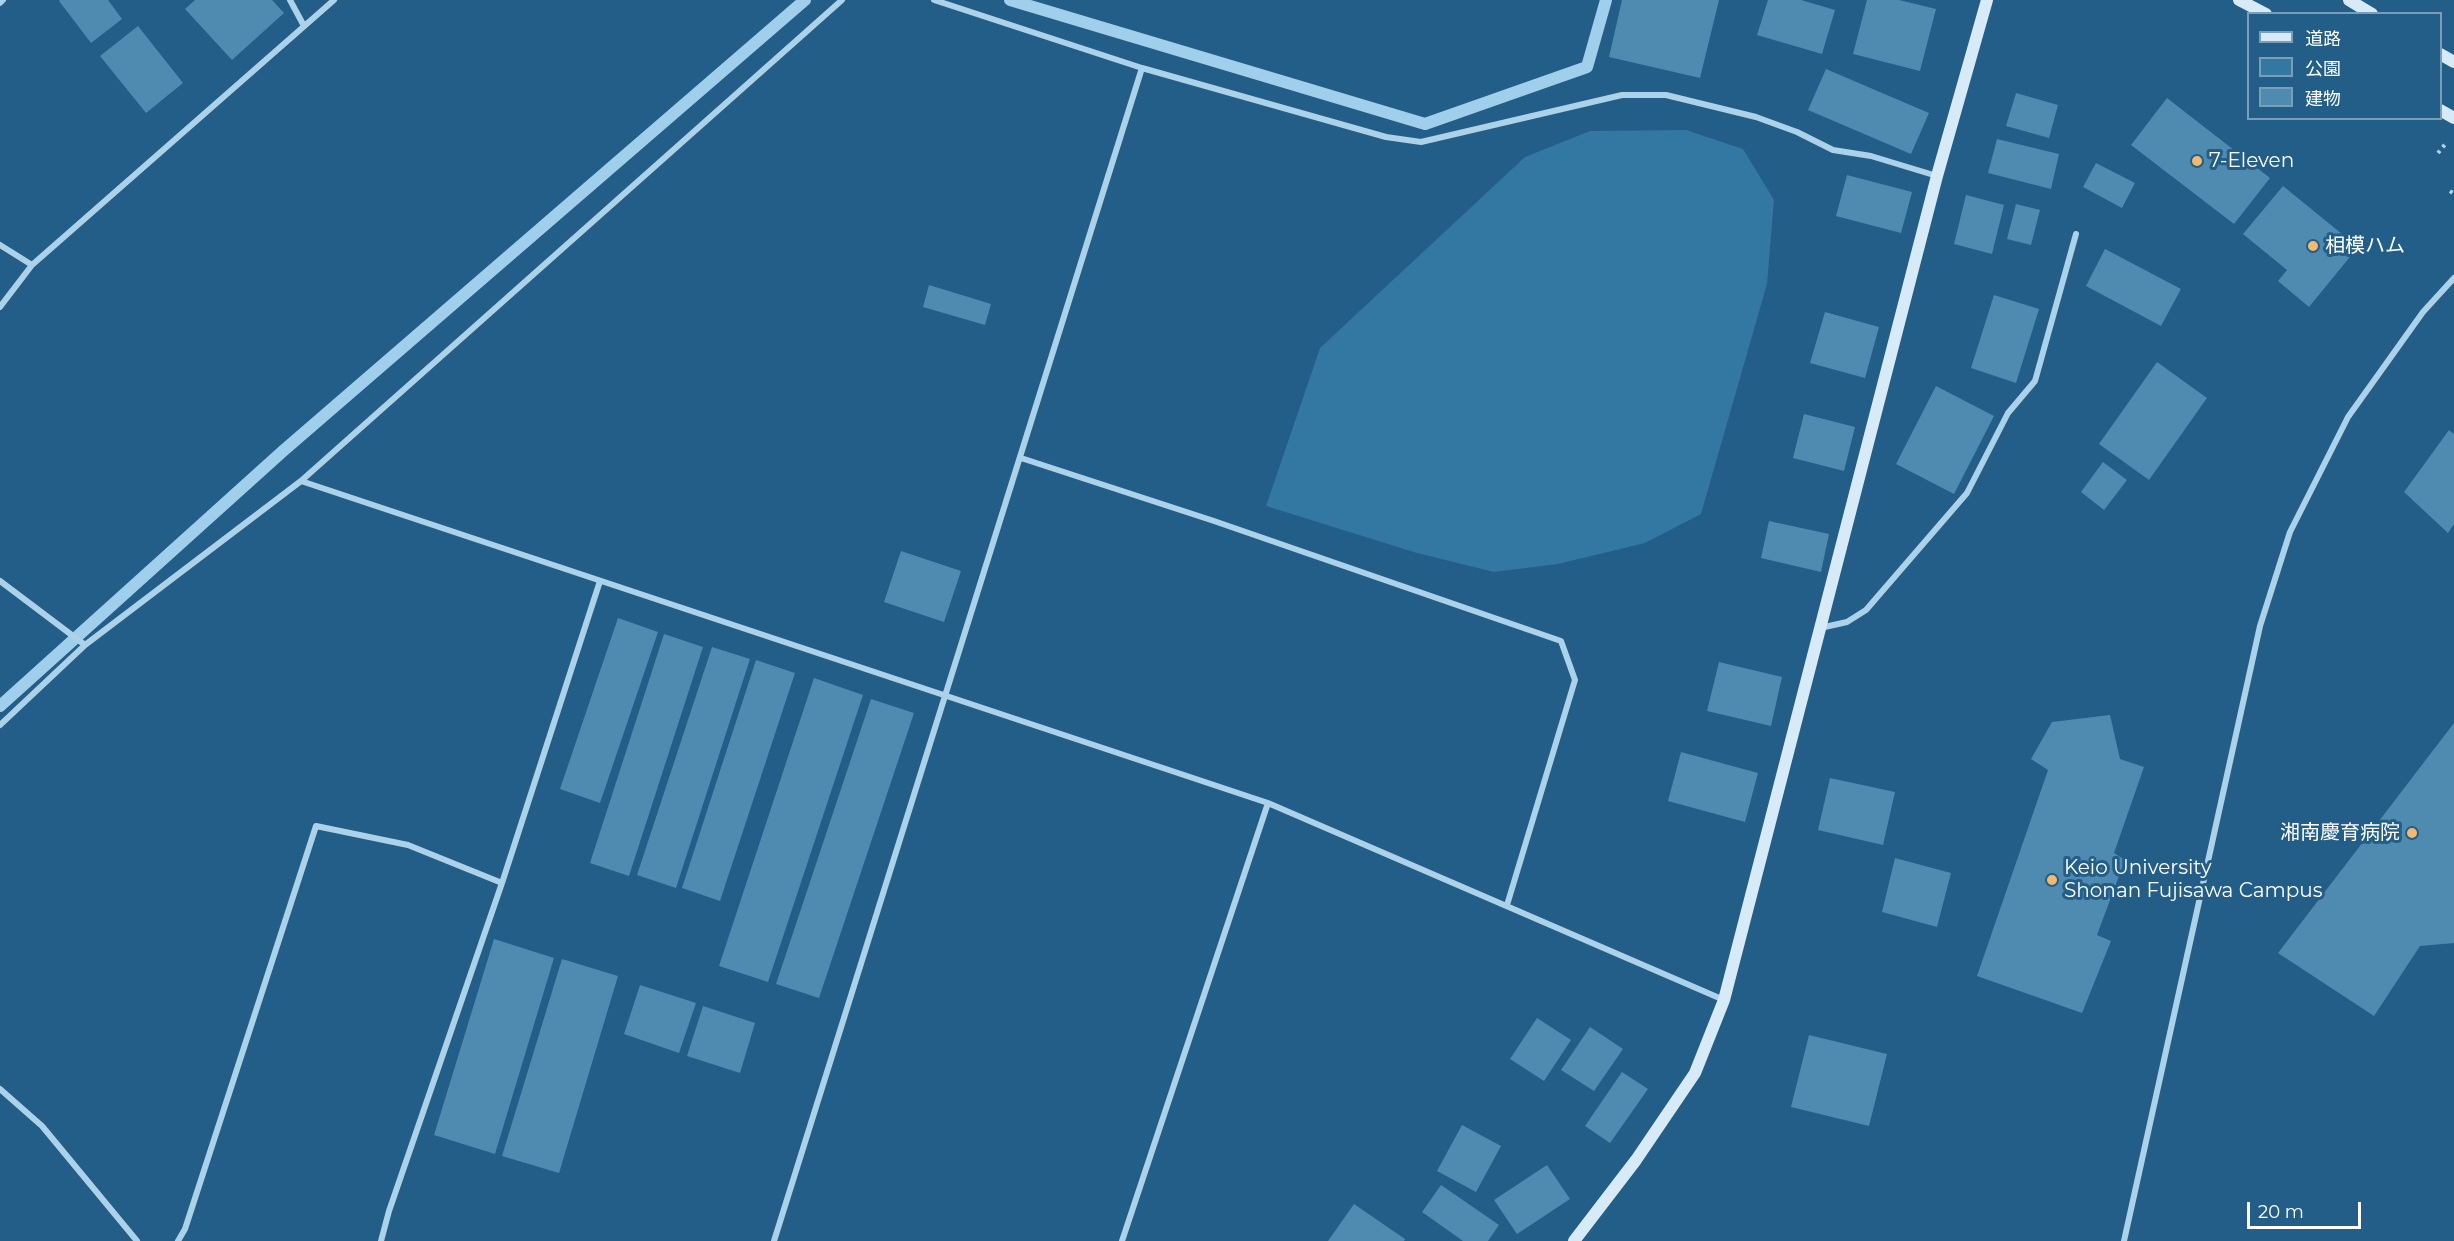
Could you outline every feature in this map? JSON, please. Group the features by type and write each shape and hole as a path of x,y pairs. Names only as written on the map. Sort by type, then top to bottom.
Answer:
{"street":[{"path":"290,0 304,26"},
{"path":"0,307 32,265 334,0"},
{"path":"0,725 85,645 301,480 842,0"},
{"path":"934,0 1142,68 1386,137 1421,142 1622,95 1666,95 1756,117 1797,132 1833,150 1871,156 1937,176"},
{"path":"1574,1241 1636,1160 1695,1073 1724,1000 1937,176 1987,0"},
{"path":"2239,0 2262,12"},
{"path":"2349,0 2369,12"},
{"path":"774,1241 1142,68"},
{"path":"1820,629 1847,622 1866,610 1967,493 2008,412 2035,381 2076,234"},
{"path":"0,244 32,265"},
{"path":"2124,1241 2260,626 2290,532 2348,417 2423,312 2454,278"},
{"path":"1021,458 1214,521 1561,641 1575,680 1507,905"},
{"path":"301,480 1268,803 1724,1000"},
{"path":"0,581 85,645"},
{"path":"381,1241 389,1211 502,883 600,581"},
{"path":"1122,1241 1268,803"},
{"path":"178,1241 185,1229 316,826 408,845 502,883"},
{"path":"0,1089 42,1126 137,1241"}],"green space":[{"path":"1686,130 1743,149 1774,200 1767,284 1701,514 1645,543 1558,564 1494,572 1417,553 1266,506 1320,348 1525,157 1590,131"}],"building":[{"path":"60,0 108,0 122,19 91,43"},
{"path":"195,0 272,0 284,13 232,60 185,9"},
{"path":"1622,0 1719,0 1700,78 1609,57"},
{"path":"1768,0 1801,0 1835,10 1822,54 1757,35"},
{"path":"1867,0 1899,0 1936,9 1920,71 1853,54"},
{"path":"138,26 183,83 146,113 100,56"},
{"path":"1826,69 1929,113 1911,154 1808,110"},
{"path":"2016,93 2058,105 2049,138 2006,126"},
{"path":"2167,98 2270,178 2234,224 2131,145"},
{"path":"1997,139 2059,154 2051,189 1988,173"},
{"path":"2096,163 2135,183 2122,208 2083,187"},
{"path":"1847,175 1912,192 1901,233 1836,216"},
{"path":"2283,186 2358,247 2309,307 2278,281 2287,270 2243,234"},
{"path":"1966,195 2004,205 1992,254 1954,244"},
{"path":"2016,204 2040,210 2031,245 2007,239"},
{"path":"2105,249 2181,289 2161,326 2086,286"},
{"path":"929,285 991,304 985,325 923,307"},
{"path":"1994,295 2039,309 2016,383 1971,368"},
{"path":"1825,312 1879,327 1865,378 1810,363"},
{"path":"2157,362 2207,398 2149,480 2099,444"},
{"path":"1936,386 1994,416 1954,494 1896,464"},
{"path":"1804,414 1855,427 1844,471 1793,458"},
{"path":"2449,430 2454,434 2454,524 2448,533 2404,492"},
{"path":"2103,462 2127,480 2104,510 2081,492"},
{"path":"1769,521 1829,534 1821,572 1761,558"},
{"path":"901,551 961,571 944,622 884,602"},
{"path":"618,618 658,632 600,803 560,789"},
{"path":"664,634 703,647 629,876 590,863"},
{"path":"712,647 750,659 676,888 637,875"},
{"path":"756,660 795,673 720,901 682,888"},
{"path":"1719,662 1782,677 1771,726 1707,711"},
{"path":"814,678 863,695 768,982 719,966"},
{"path":"871,699 914,713 819,998 776,984"},
{"path":"2110,715 2120,759 2144,767 2114,853 2125,860 2097,935 2111,941 2082,1013 1977,976 2048,770 2031,759 2052,722"},
{"name":"湘南慶育病院","path":"2454,723 2454,943 2420,946 2374,1016 2278,953"},
{"path":"1681,752 1758,773 1745,822 1668,801"},
{"path":"1830,778 1895,792 1883,845 1818,830"},
{"path":"1895,858 1951,873 1937,927 1882,912"},
{"path":"494,939 554,958 495,1154 434,1135"},
{"path":"562,959 618,976 559,1173 502,1156"},
{"path":"640,985 696,1003 679,1053 624,1034"},
{"path":"703,1006 755,1023 740,1073 687,1056"},
{"path":"1537,1018 1571,1040 1544,1081 1510,1059"},
{"path":"1590,1027 1623,1049 1594,1091 1561,1070"},
{"path":"1809,1035 1887,1054 1869,1126 1791,1107"},
{"path":"1622,1072 1648,1089 1610,1143 1585,1126"},
{"path":"1462,1125 1501,1146 1476,1192 1437,1171"},
{"path":"1547,1165 1570,1199 1517,1234 1494,1200"},
{"path":"1441,1185 1499,1225 1488,1241 1463,1241 1422,1212"},
{"path":"1354,1204 1405,1239 1404,1241 1328,1241"}],"waterway":[{"path":"0,706 283,451 805,0"},
{"path":"1010,0 1425,124 1587,67 1606,0"}],"place":[{"name":"7-Eleven","path":"2197,161"},
{"name":"相模ハム","path":"2313,246"},
{"name":"湘南慶育病院","path":"2412,833"},
{"name":"Keio University Shonan Fujisawa Campus","path":"2052,880"}]}
